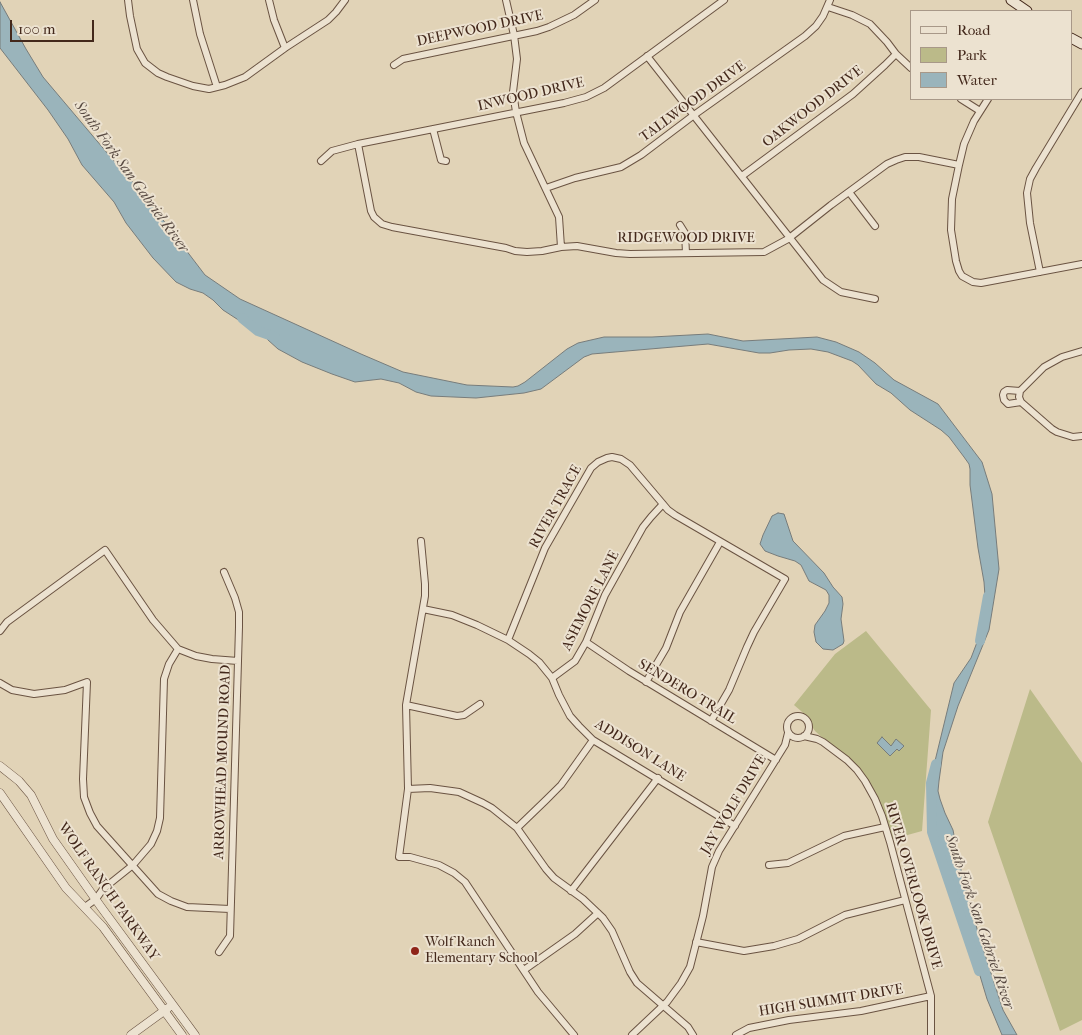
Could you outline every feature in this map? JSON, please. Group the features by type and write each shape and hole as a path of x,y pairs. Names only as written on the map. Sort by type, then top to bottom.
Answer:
{"main road":[{"path":"1011,0 1026,10"}],"street":[{"path":"128,0 137,49 145,64 167,77 209,89 235,82 244,77 328,20 345,0"},
{"path":"193,0 200,34 216,87"},
{"path":"269,0 274,20 286,48"},
{"path":"506,0 514,35 517,60 513,92 516,112 524,143 559,217 561,247"},
{"name":"DEEPWOOD DRIVE","path":"394,65 403,58 537,30 561,22 595,0"},
{"name":"INWOOD DRIVE","path":"321,161 332,151 358,144 564,103 593,94 604,88 724,0"},
{"path":"829,3 870,24 910,67"},
{"name":"TALLWOOD DRIVE","path":"546,188 575,178 621,167 642,155 810,31 823,16 829,3"},
{"name":"OAKWOOD DRIVE","path":"742,176 853,94 896,54"},
{"path":"647,56 823,280 841,292 875,299"},
{"path":"1040,272 1030,223 1027,193 1030,179 1081,96"},
{"path":"963,100 980,111"},
{"path":"987,100 974,121 964,144 952,200 950,230 959,271 962,276 981,284 1082,264"},
{"path":"433,129 441,160 446,161"},
{"name":"RIDGEWOOD DRIVE","path":"358,144 371,211 374,217 382,224 392,228 527,252 577,246 630,254 764,252 774,248 790,237 887,164 905,158 919,157 959,165"},
{"path":"849,192 876,226"},
{"path":"680,225 685,233 686,253"},
{"path":"1082,351 1062,357 1044,367 1020,391 1019,397 1021,402 1052,429 1073,437 1082,436"},
{"path":"1020,391 1007,390 1004,392 1003,398 1008,404 1021,402"},
{"name":"RIVER TRACE","path":"508,640 546,548 592,468 602,460 612,458 625,461 675,515 785,579 746,647 729,690 711,721"},
{"name":"ASHMORE LANE","path":"552,678 575,661 586,642 605,595 643,527 663,504"},
{"path":"421,541 425,596 406,705 408,789 399,858 410,857 428,861 454,873 465,882 538,992 574,1035"},
{"path":"646,682 666,648 680,612 720,542"},
{"path":"0,631 7,622 105,550 153,620 178,648 196,656 238,660"},
{"name":"ARROWHEAD MOUND ROAD","path":"218,952 230,936 239,612 224,572"},
{"name":"ADDISON LANE","path":"423,609 452,615 508,640 538,662 552,678 570,716 593,740 735,826"},
{"name":"SENDERO TRAIL","path":"586,642 646,682 776,760"},
{"path":"85,907 96,899 103,889 133,865 151,844 156,831 160,818 164,679 178,648"},
{"path":"0,683 12,690 34,694 64,690 87,682 83,770 84,797 97,826 158,894 171,902 187,907 230,908"},
{"path":"406,705 457,716 464,715 480,704"},
{"path":"809,728 807,734 800,738 795,738 788,733 787,722 795,716 802,716 817,739"},
{"name":"JAY WOLF DRIVE","path":"632,1035 664,1005 681,983 690,967 703,916 712,867 719,851 785,745 788,733"},
{"path":"804,736 817,739"},
{"name":"JAY WOLF DRIVE","path":"785,745 795,738"},
{"name":"RIVER OVERLOOK DRIVE","path":"817,739 847,760 857,770 875,799 885,827 931,996 932,1035"},
{"path":"517,828 561,785 593,740"},
{"name":"WOLF RANCH PARKWAY","path":"0,766 19,781 31,795 53,839 195,1035"},
{"path":"571,891 658,778"},
{"path":"408,789 430,788 459,792 488,806 517,828 554,878 583,899 603,918 612,931 630,972 637,983 664,1005 694,1035"},
{"name":"WOLF RANCH PARKWAY","path":"0,793 66,888 103,927 182,1035"},
{"path":"769,865 788,863 844,836 885,827"},
{"path":"696,942 744,950 774,946 798,938 844,915 905,900"},
{"path":"524,970 575,934 598,913"},
{"name":"HIGH SUMMIT DRIVE","path":"736,1035 750,1028 781,1021 861,1012 931,996"},
{"path":"131,1035 173,1005"}],"green space":[{"path":"866,631 931,710 922,831 893,839 875,792 866,778 815,731 808,717 794,705 835,654"},
{"path":"1030,689 1082,763 1082,1020 1060,1031 988,822"}],"water":[{"path":"0,2 43,77 144,195 205,275 240,299 403,372 467,385 513,387 525,382 567,349 578,343 604,337 708,334 743,341 817,337 836,342 859,352 894,380 938,404 982,462 992,494 999,569 989,630 958,706 943,752 938,791 953,830 960,866 979,936 1003,1010 1017,1035 1002,1035 987,999 968,936 943,865 930,800 935,761 954,683 971,658 984,624 986,610 969,464 949,437 910,410 891,393 876,384 852,361 828,352 811,349 759,353 708,344 592,354 584,357 541,389 524,393 476,398 431,396 416,392 399,383 381,379 355,382 302,362 278,349 258,328 240,321 203,293 176,282 153,258 126,223 114,202 82,165 68,139 48,110 0,48"},
{"path":"778,513 784,514 793,541 824,573 842,597 841,619 844,641 843,644 833,650 823,649 816,642 814,632 815,625 829,603 829,595 826,590 809,581 801,565 795,561 765,551 760,544 772,516"},
{"path":"882,737 891,746 896,739 904,746 899,751 897,749 890,756 877,743"}],"waterway":[{"name":"South Fork San Gabriel River","path":"242,318 258,331 275,337"},
{"name":"South Fork San Gabriel River","path":"980,641 988,596"},
{"name":"South Fork San Gabriel River","path":"936,764 931,783 932,832 979,971"}],"place":[{"name":"Wolf Ranch Elementary School","path":"415,951"}]}
